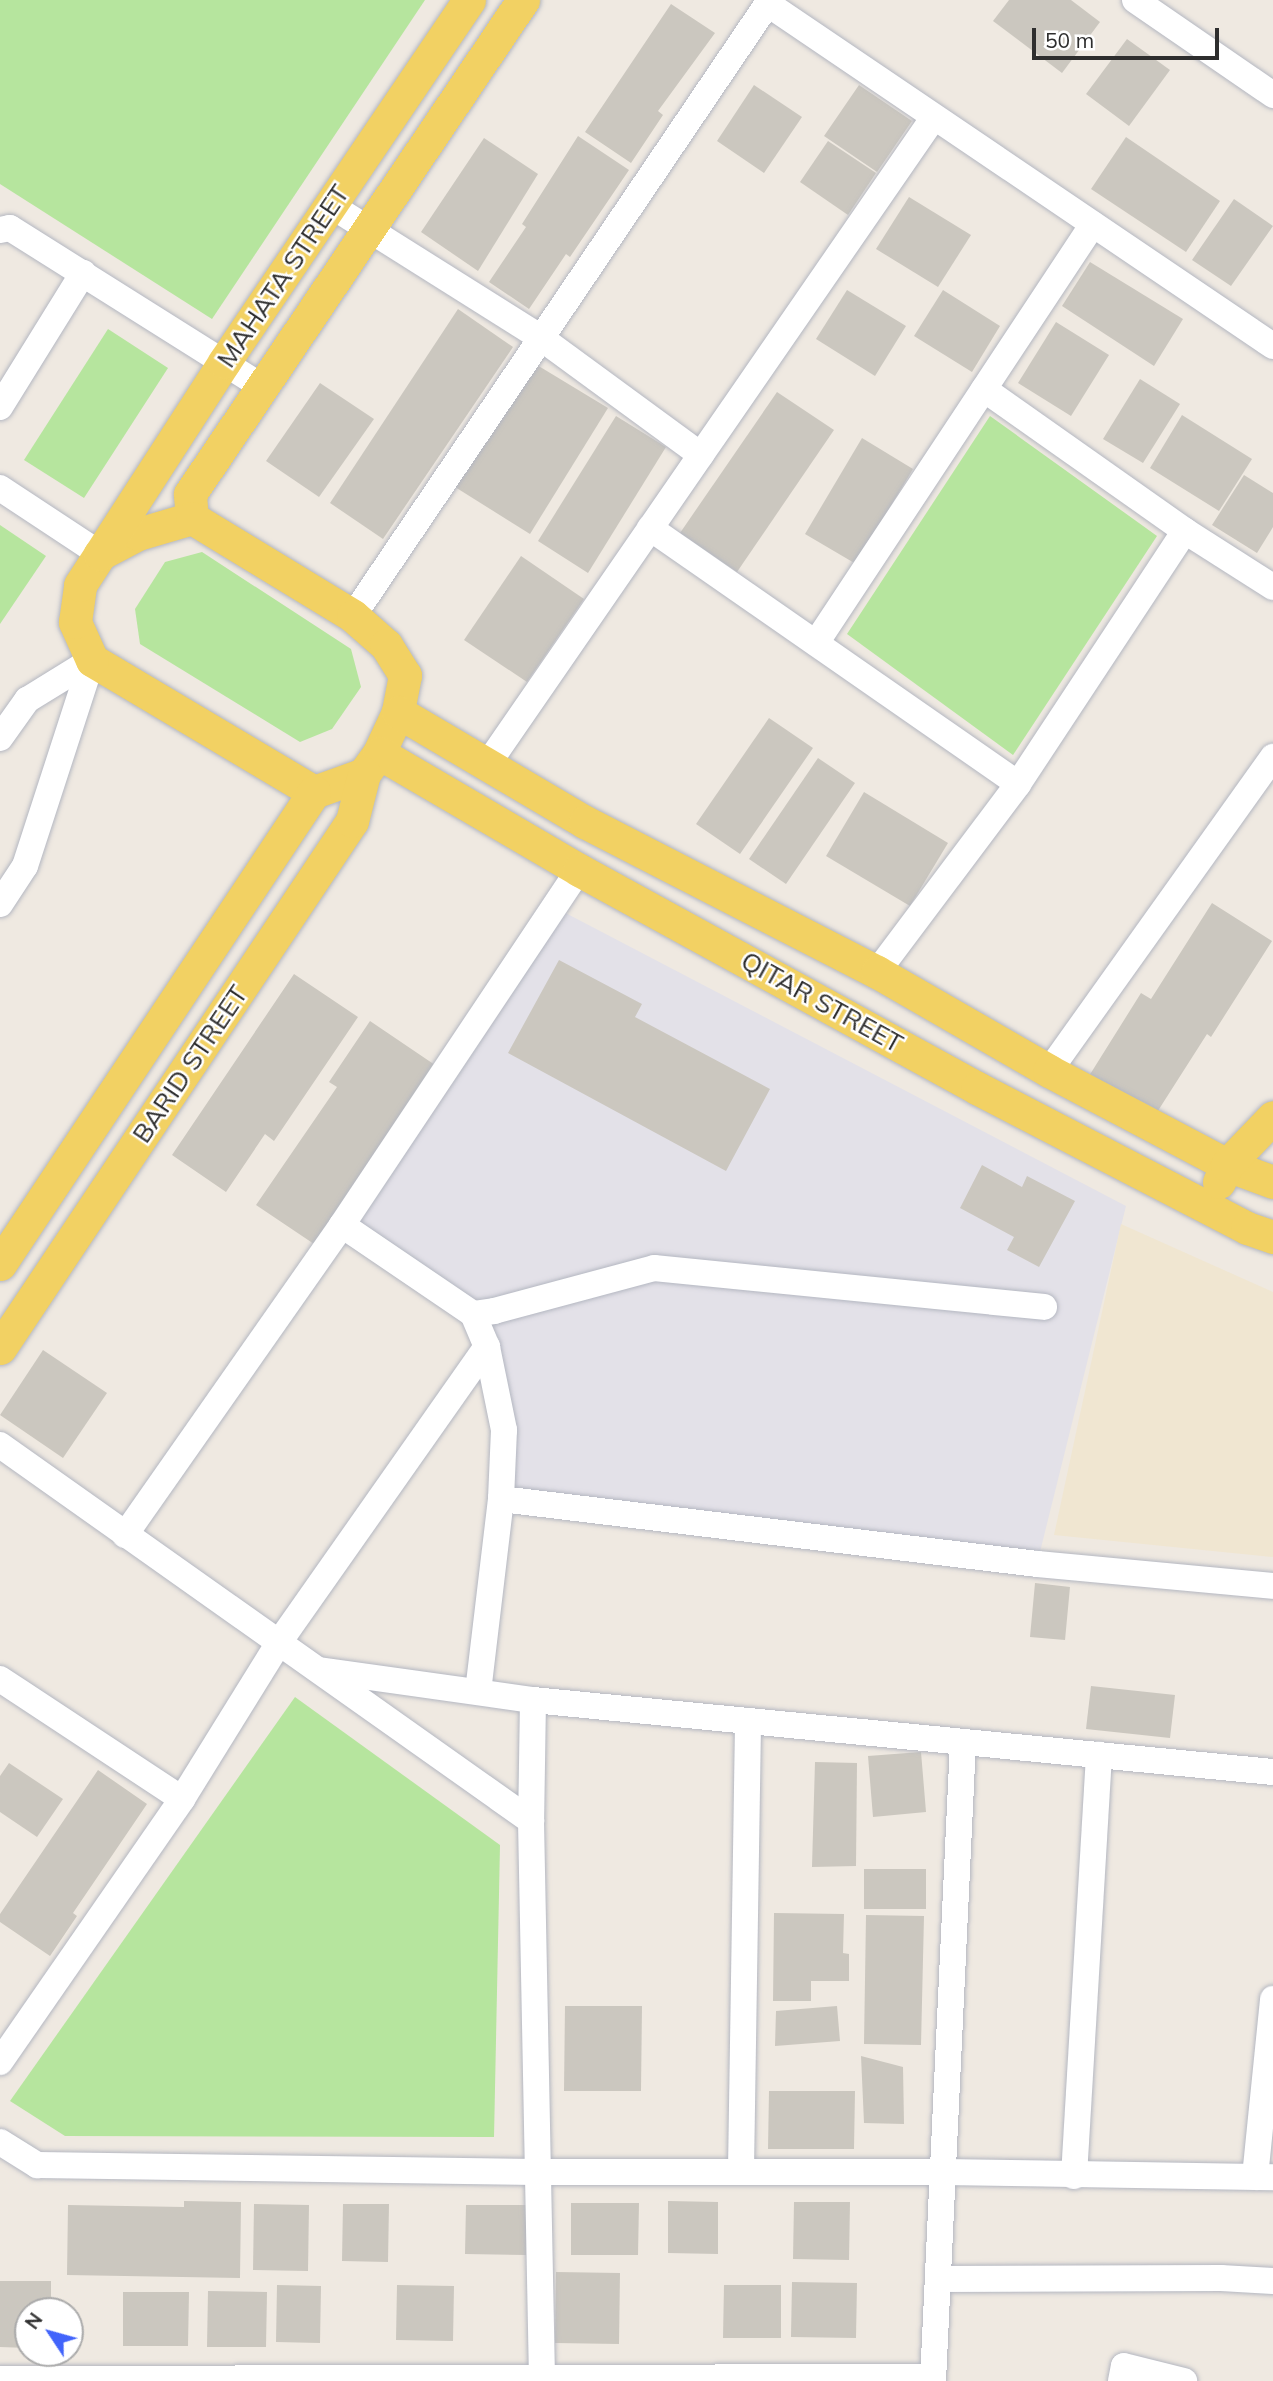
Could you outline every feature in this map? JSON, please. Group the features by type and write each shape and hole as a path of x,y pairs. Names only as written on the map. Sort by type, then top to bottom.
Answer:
{"main road":[{"name":"MAHATA STREET","path":"92,660 75,622 80,585 224,362 469,0"},
{"name":"MAHATA STREET","path":"192,518 190,494 523,0"},
{"name":"BARID STREET","path":"0,1348 352,821 371,763 398,712 405,675 386,645 353,616 192,518"},
{"path":"100,554 138,534 192,518"},
{"path":"92,660 314,792 371,763"},
{"name":"QITAR STREET","path":"398,712 585,822 877,972 1049,1070 1227,1165 1272,1181"},
{"name":"QITAR STREET","path":"371,763 579,870 821,1000 976,1088 1260,1233"},
{"name":"BARID STREET","path":"2,1255 314,792"},
{"path":"821,1000 842,956"},
{"path":"976,1088 997,1041"},
{"path":"1206,1207 1227,1165 1273,1117"},
{"path":"1260,1233 1272,1181"}],"street":[{"path":"1135,0 1273,95"},
{"path":"353,616 769,2 934,117 1271,340"},
{"path":"487,765 934,117"},
{"path":"330,205 541,338 701,455"},
{"path":"816,643 1093,224"},
{"path":"0,230 10,228 262,387"},
{"path":"0,407 83,274"},
{"path":"984,389 1185,531 1269,576"},
{"path":"0,488 100,554"},
{"path":"650,528 1018,784"},
{"path":"877,972 1018,784 1185,531"},
{"path":"0,738 27,700 92,660"},
{"path":"0,904 25,866 92,660"},
{"path":"1049,1070 1273,757"},
{"path":"125,1535 341,1225 579,870"},
{"path":"341,1225 473,1314 487,1347 504,1430 501,1499 478,1691"},
{"path":"473,1314 494,1311 654,1268 1044,1307"},
{"path":"0,2062 182,1799 281,1641 487,1347"},
{"path":"0,1445 125,1535 281,1641 531,1821"},
{"path":"501,1499 1037,1564 1273,1586"},
{"path":"319,1670 533,1700 1273,1772"},
{"path":"0,1679 182,1799"},
{"path":"533,1700 531,1821 542,2379"},
{"path":"741,2170 748,1721"},
{"path":"0,2379 933,2379 963,1742"},
{"path":"1074,2176 1099,1755"},
{"path":"0,2142 37,2165 1264,2177 1273,1999"},
{"path":"938,2279 1221,2278 1273,2281"},
{"path":"1121,2381 1124,2366 1184,2381"}],"shaded area":[{"path":"556,908 1126,1206 1037,1564 501,1499 504,1429 473,1314 342,1225"},
{"path":"1121,1224 1273,1292 1273,1557 1054,1535"}],"green space":[{"path":"0,0 425,0 212,319 0,184"},
{"path":"108,329 168,368 84,498 24,460"},
{"path":"990,416 1157,536 1013,755 847,634"},
{"path":"0,525 46,556 0,624"},
{"path":"202,552 351,649 361,687 332,729 300,742 140,644 135,609 165,562"},
{"path":"295,1697 500,1845 494,2137 65,2136 10,2101"}],"building":[{"path":"1009,0 1071,0 1100,22 1062,73 993,21"},
{"path":"671,4 715,33 658,111 663,115 631,163 585,132"},
{"path":"1127,39 1170,70 1129,126 1086,94"},
{"path":"754,85 802,117 764,173 717,141"},
{"path":"859,85 912,121 877,172 824,136"},
{"path":"578,136 629,170 570,257 566,254 529,309 489,282 526,227 522,224"},
{"path":"1126,137 1220,201 1186,252 1091,189"},
{"path":"484,138 538,174 478,271 421,232"},
{"path":"828,141 876,173 848,215 800,182"},
{"path":"909,197 971,235 938,287 876,249"},
{"path":"1234,199 1273,226 1231,286 1192,260"},
{"path":"1090,262 1183,319 1154,366 1062,306"},
{"path":"847,290 906,326 875,376 816,339"},
{"path":"943,290 1000,326 972,372 914,336"},
{"path":"458,309 513,347 383,539 330,503"},
{"path":"1056,322 1109,355 1071,416 1018,383"},
{"path":"532,362 608,408 530,534 455,487"},
{"path":"1140,379 1180,404 1143,463 1103,439"},
{"path":"320,383 374,419 319,497 266,461"},
{"path":"777,392 834,430 737,572 680,533"},
{"path":"1182,415 1252,459 1219,511 1150,468"},
{"path":"616,416 666,447 588,573 538,541"},
{"path":"862,438 913,469 856,564 805,534"},
{"path":"1244,475 1273,493 1273,527 1257,553 1212,525"},
{"path":"521,556 584,599 527,682 464,640"},
{"path":"769,718 813,748 740,854 696,824"},
{"path":"818,758 855,783 786,884 749,859"},
{"path":"864,792 948,843 910,906 826,856"},
{"path":"1212,903 1272,941 1211,1037 1207,1034 1154,1117 1089,1076 1141,993 1151,999"},
{"path":"559,960 642,1004 635,1017 770,1089 726,1171 508,1053"},
{"path":"294,974 358,1017 274,1141 265,1134 226,1192 172,1155"},
{"path":"370,1021 435,1065 314,1244 256,1205 337,1087 329,1082"},
{"path":"982,1165 1022,1187 1027,1176 1075,1201 1039,1267 1007,1250 1014,1237 960,1208"},
{"path":"43,1350 107,1393 63,1458 0,1415"},
{"path":"1035,1583 1070,1587 1065,1640 1030,1637"},
{"path":"1091,1686 1175,1695 1170,1738 1086,1729"},
{"path":"921,1752 926,1812 873,1817 868,1756"},
{"path":"815,1762 857,1763 856,1866 812,1867"},
{"path":"9,1763 63,1799 37,1837 0,1812 0,1776"},
{"path":"98,1770 147,1804 73,1913 77,1916 50,1956 0,1922 0,1914"},
{"path":"864,1869 926,1869 926,1909 864,1909"},
{"path":"774,1913 844,1914 843,1953 849,1954 849,1981 811,1981 811,2001 773,2001"},
{"path":"866,1915 924,1916 921,2045 864,2044"},
{"path":"565,2006 642,2006 641,2091 564,2091"},
{"path":"837,2006 840,2041 775,2046 776,2011"},
{"path":"861,2056 903,2067 904,2124 864,2123"},
{"path":"769,2091 855,2091 854,2149 768,2149"},
{"path":"184,2201 241,2202 240,2278 67,2275 68,2205 184,2207"},
{"path":"668,2201 718,2202 718,2254 668,2253"},
{"path":"794,2202 850,2202 849,2260 793,2259"},
{"path":"571,2203 639,2203 638,2255 571,2255"},
{"path":"254,2204 309,2205 308,2271 253,2270"},
{"path":"343,2204 389,2204 388,2262 342,2261"},
{"path":"466,2205 527,2205 526,2255 465,2254"},
{"path":"556,2272 620,2273 619,2344 555,2343"},
{"path":"0,2281 51,2281 51,2297 14,2297 14,2348 0,2347"},
{"path":"792,2282 857,2283 856,2338 791,2337"},
{"path":"277,2285 321,2286 320,2343 276,2342"},
{"path":"397,2285 454,2286 453,2341 396,2340"},
{"path":"724,2285 781,2285 781,2338 723,2338"},
{"path":"208,2291 267,2292 266,2347 207,2347"},
{"path":"123,2292 189,2292 188,2346 123,2346"}]}
